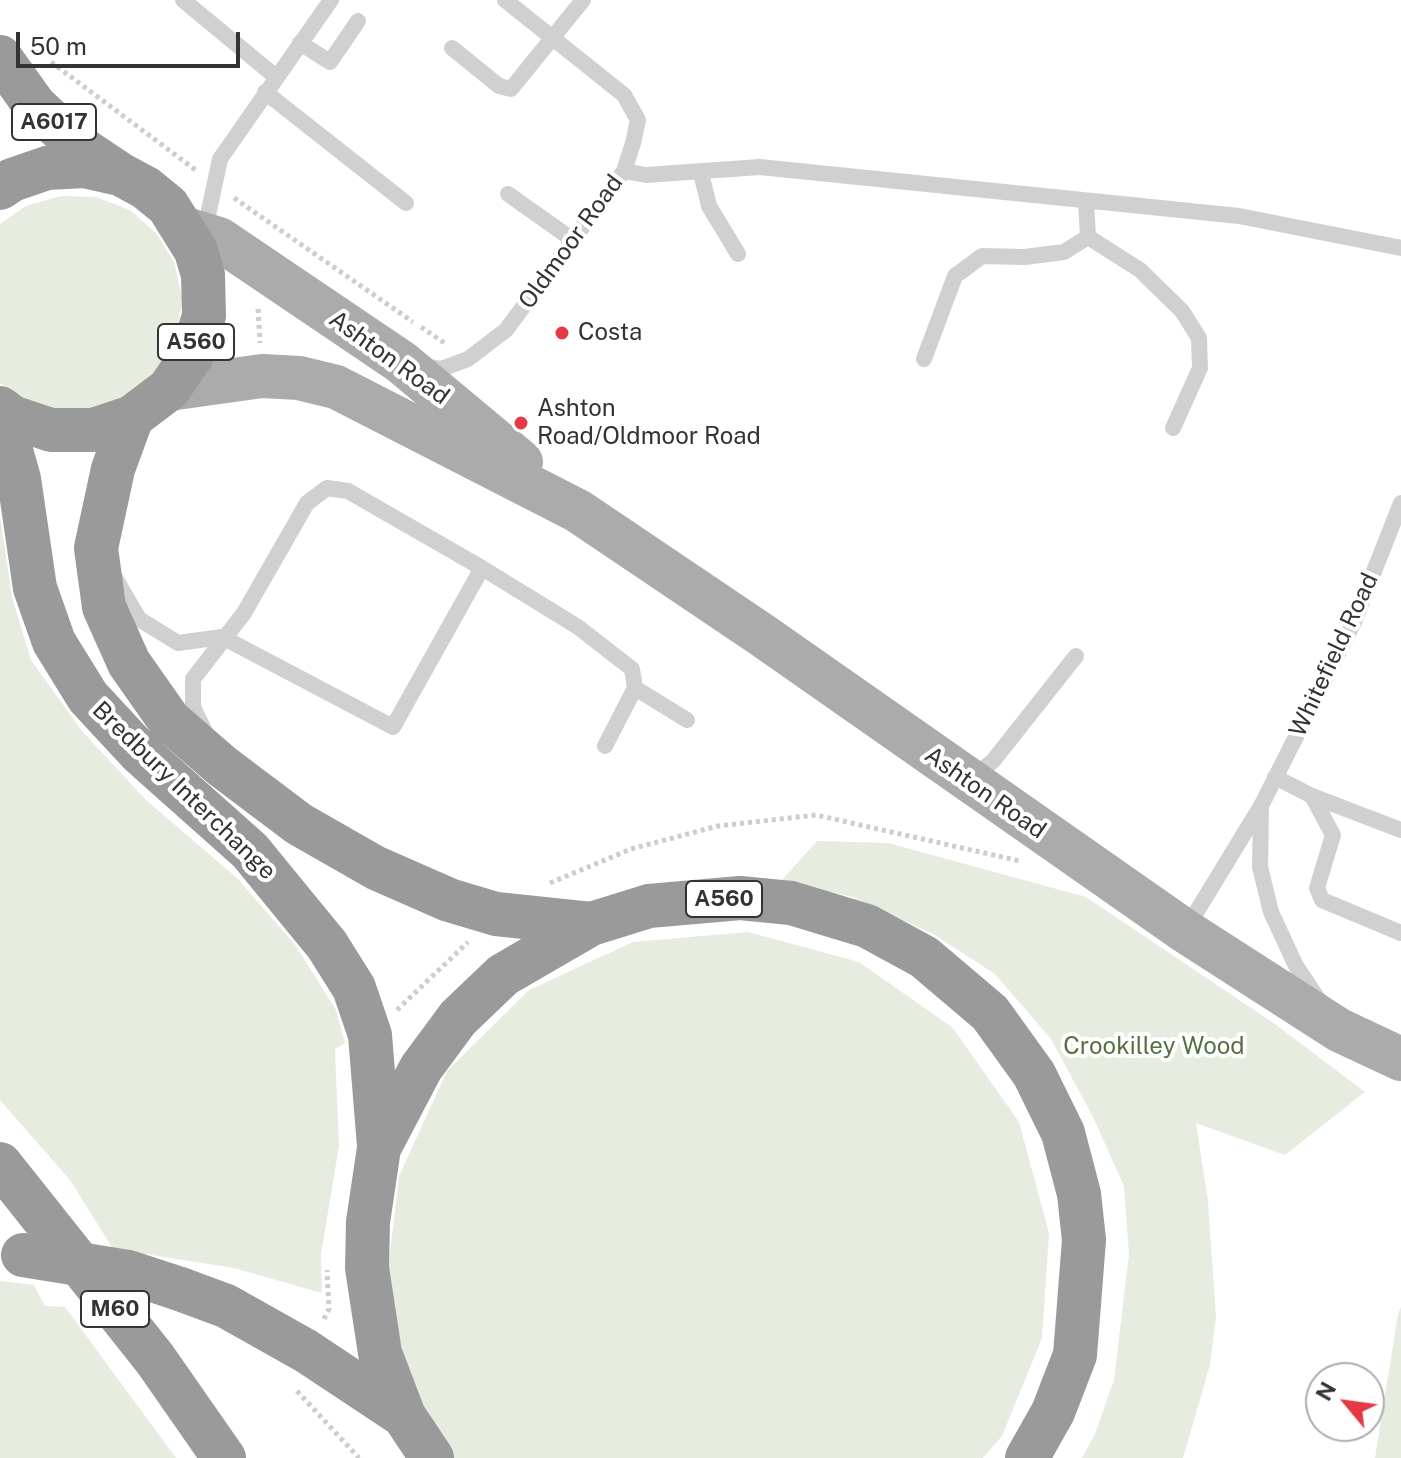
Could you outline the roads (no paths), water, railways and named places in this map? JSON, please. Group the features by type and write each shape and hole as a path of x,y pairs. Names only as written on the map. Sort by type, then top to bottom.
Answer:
{"highway":[{"name":"A6017","path":"0,57 35,106 81,148 120,174"},
{"name":"A560","path":"0,188 12,180 47,168 84,166 120,174 157,197 198,246 204,316 192,355 169,389 132,417 93,430 51,430 12,417 0,408"},
{"name":"Bredbury Interchange","path":"132,417 113,469 96,548 104,607 129,663 169,720 222,766 299,824 376,868 449,900 496,914 591,924"},
{"name":"Bredbury Interchange","path":"0,424 6,433 19,479 35,588 54,642 81,686 140,753 250,851 327,945 354,988 370,1035 375,1062 379,1148 368,1222 367,1268 380,1353 404,1416 432,1458"},
{"name":"Bredbury Interchange","path":"379,1148 421,1068 458,1018 503,975 591,924 649,906 740,898 791,903 867,926 924,957 990,1013 1034,1074 1063,1133 1079,1194 1084,1240 1075,1355 1053,1412 1027,1458"},
{"name":"M60","path":"0,1164 155,1359 224,1458"},
{"name":"M60","path":"12,1254 128,1272 226,1306 306,1351 404,1416"}],"main road":[{"name":"Ashton Road","path":"198,246 219,239 401,362 578,511 762,635 1185,931 1339,1030 1401,1059"},
{"name":"Ashton Road","path":"169,389 262,376 299,378 336,387 578,511"}],"lane":[{"path":"183,0 276,77"},
{"path":"198,246 220,159 331,0"},
{"name":"Oldmoor Road","path":"401,362 441,369 468,359 506,330 624,171 638,120 624,95 505,0"},
{"path":"452,48 499,86 511,89 583,0"},
{"path":"300,43 330,62 358,21"},
{"path":"265,92 406,203"},
{"path":"624,171 646,175 760,167 1239,216 1401,248"},
{"path":"701,173 709,206 738,254"},
{"path":"508,194 573,240"},
{"path":"1086,201 1088,237"},
{"path":"924,359 955,276 982,256 1025,257 1064,252 1088,237"},
{"path":"1088,237 1140,270 1182,311 1199,338 1200,368 1173,428"},
{"path":"222,766 193,707 193,679 222,637 244,613 307,503 327,488 348,491 482,568 578,627 632,669 635,688 605,746"},
{"name":"Whitefield Road","path":"1185,931 1261,806 1354,622 1401,503"},
{"path":"96,548 139,619 178,643 222,637 393,727 482,568"},
{"path":"968,781 993,761 1076,656"},
{"path":"635,688 687,720"},
{"path":"1275,777 1312,796 1401,830"},
{"path":"1312,796 1333,835 1317,888 1322,900 1401,933"},
{"name":"Whitefield Road","path":"1261,806 1260,867 1271,912 1296,966 1339,1030"}],"place":[{"name":"Costa","path":"562,333"},
{"name":"Ashton Road/Oldmoor Road","path":"521,423"}],"park label":[{"name":"Crookilley Wood","path":"1154,1047"}]}
